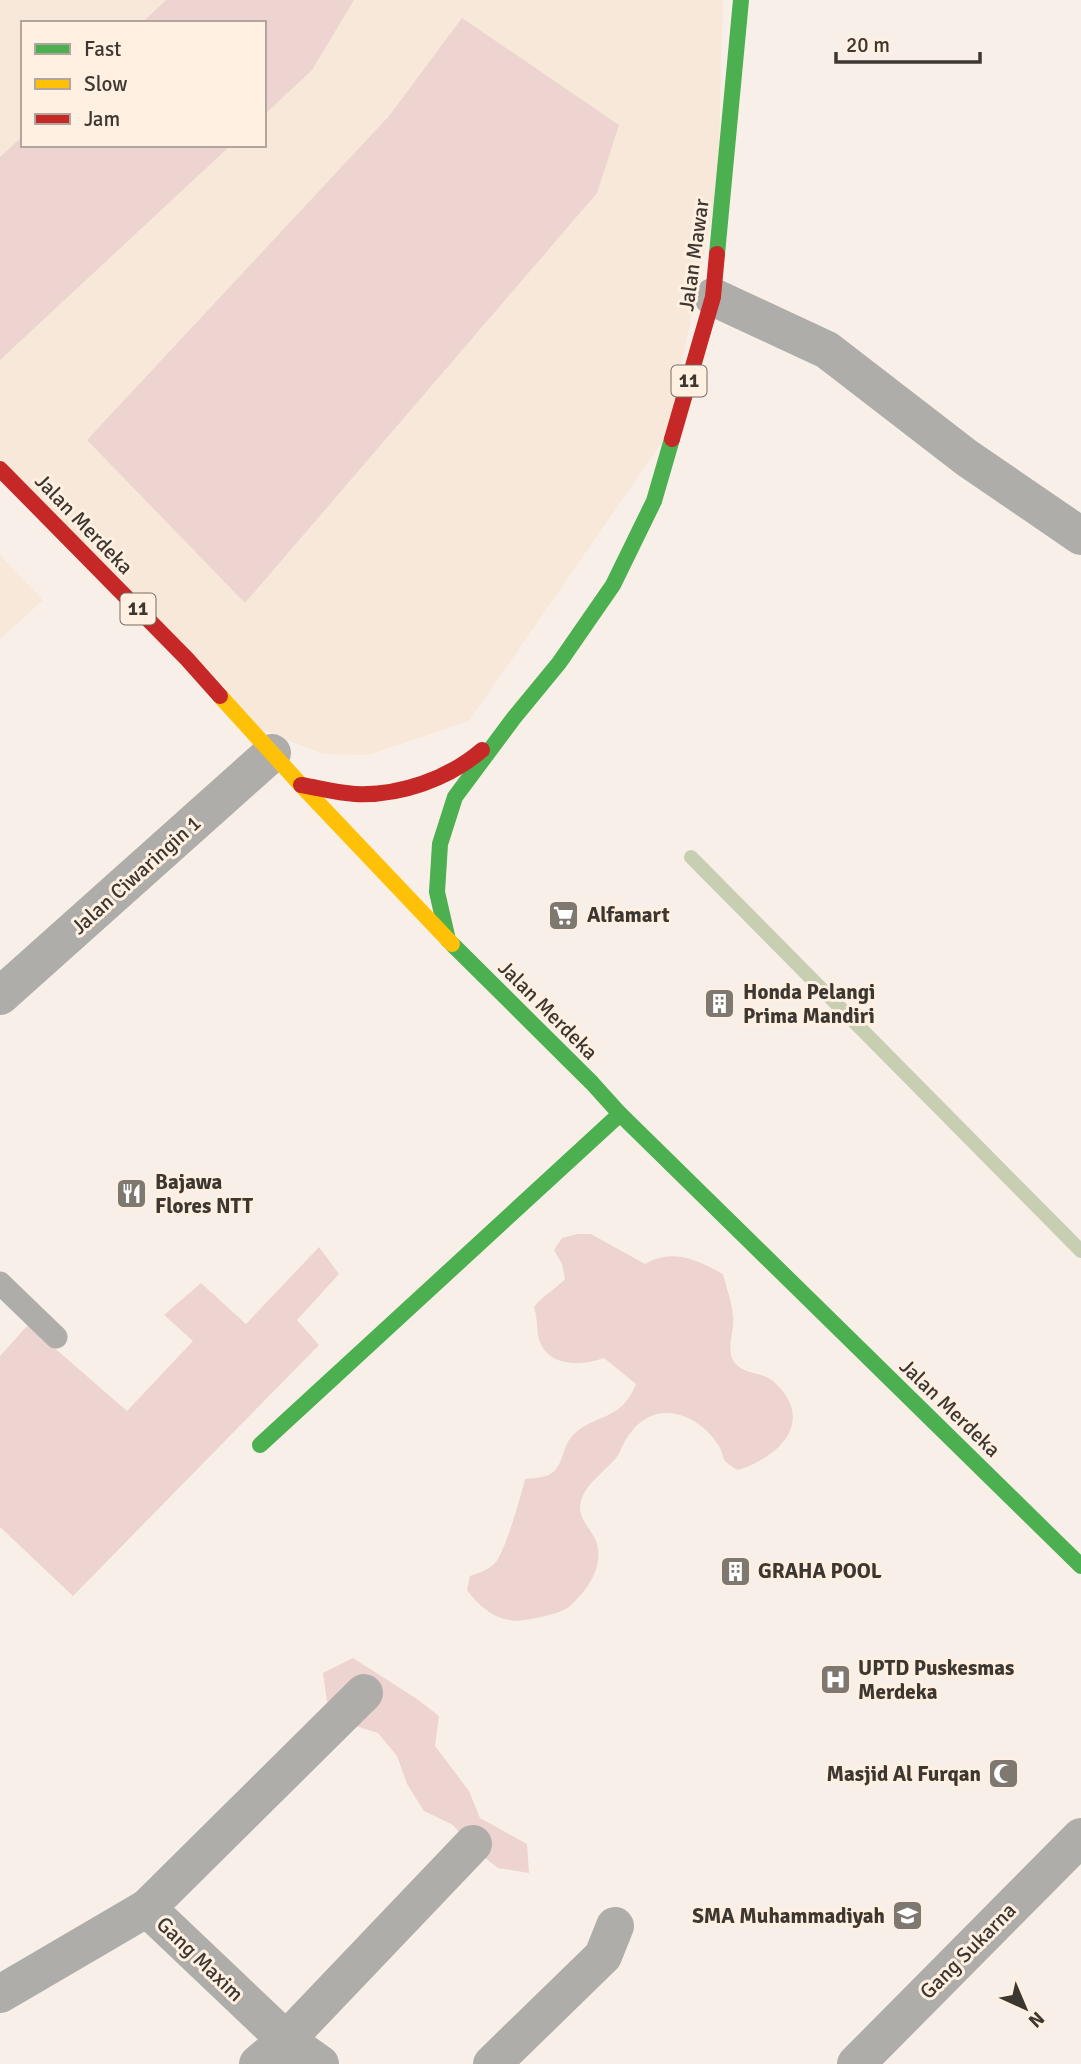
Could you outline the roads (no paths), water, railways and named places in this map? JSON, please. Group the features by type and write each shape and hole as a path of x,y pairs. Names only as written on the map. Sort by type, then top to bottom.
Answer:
{"main road":[{"name":"Jalan Mawar","path":"513,719 559,663 613,585 654,501 713,297 741,0"},
{"name":"Jalan Merdeka","path":"0,469 187,659 301,785 448,940 620,1114 1081,1566"},
{"name":"11","path":"301,785 360,794 419,786 472,759 513,719"},
{"path":"448,940 437,892 440,844 455,797 513,719"},
{"path":"260,1445 620,1114"}],"street":[{"path":"713,297 827,350 967,458 1081,536"},
{"name":"Jalan Ciwaringin 1","path":"0,996 272,753"},
{"path":"147,1908 364,1693"},
{"name":"Gang Sukarna","path":"856,2064 1081,1837"},
{"path":"272,2052 474,1844"},
{"name":"Gang Maxim","path":"0,1994 147,1908 272,2052 320,2064"},
{"path":"492,2064 603,1956 615,1926"}],"lane":[{"path":"0,1283 56,1337"}],"waterway":[{"path":"691,857 1081,1251"}],"place":[{"name":"Alfamart","path":"564,915"},
{"name":"Honda Pelangi Prima Mandiri","path":"720,1004"},
{"name":"Bajawa Flores NTT","path":"132,1194"},
{"name":"GRAHA POOL","path":"735,1571"},
{"name":"UPTD Puskesmas Merdeka","path":"835,1680"},
{"name":"Masjid Al Furqan","path":"1004,1774"},
{"name":"SMA Muhammadiyah","path":"908,1916"}]}
